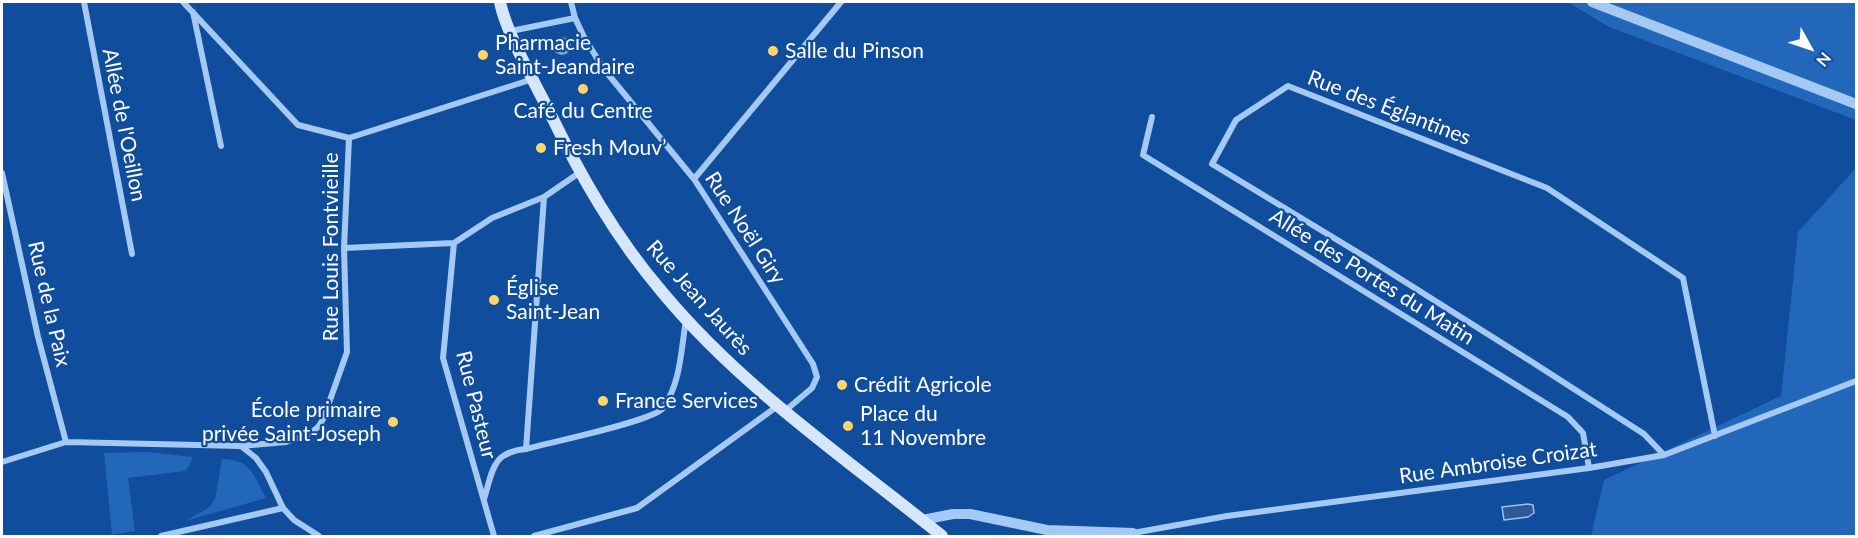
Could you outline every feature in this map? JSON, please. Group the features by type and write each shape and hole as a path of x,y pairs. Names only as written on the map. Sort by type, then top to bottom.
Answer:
{"main road":[{"name":"Rue Jean Jaurès","path":"500,2 532,79 579,173 622,240 662,292 729,363 942,537"}],"street":[{"name":"Allée de l'Oeillon","path":"84,2 132,254"},
{"path":"183,2 297,125 348,138"},
{"name":"Rue Noël Giry","path":"534,537 637,508 812,388 817,377 813,364 694,179 603,68 576,18 571,2"},
{"path":"694,179 841,2"},
{"path":"1592,2 1857,104"},
{"path":"192,12 221,146"},
{"path":"511,31 576,18"},
{"name":"Rue Louis Fontvieille","path":"2,462 66,442 241,446 286,442 311,433 324,417 347,352 344,248 348,138 532,79"},
{"name":"Rue des Églantines","path":"1664,455 1644,434 1372,261 1212,164 1236,120 1288,86 1546,188 1683,278 1715,436"},
{"name":"Allée des Portes du Matin","path":"1152,117 1143,154 1568,417 1584,433 1589,468"},
{"name":"Rue de la Paix","path":"2,173 38,336 66,442"},
{"path":"344,248 454,243 492,218 544,197 579,173"},
{"path":"526,449 544,197"},
{"name":"Rue Pasteur","path":"454,243 444,358 494,537"},
{"path":"484,499 496,462 510,450 526,449 640,420 661,411 675,386 686,319"},
{"name":"Rue Ambroise Croizat","path":"1135,535 1238,514 1589,468 1664,455 1857,381"},
{"path":"241,446 256,458 266,472 283,508 294,520 319,537"},
{"path":"161,537 283,508"},
{"path":"922,520 953,514 970,514 1047,530 1135,535"}],"shaded area":[{"path":"1568,2 1856,2 1856,120 1609,27"},
{"path":"1856,168 1856,536 1591,536 1604,480 1781,396 1798,232"},
{"path":"147,452 193,457 185,471 128,478 135,531 112,535 104,453"},
{"path":"222,459 240,462 246,466 266,498 185,521 210,507 215,499"},
{"path":"1533,505 1534,513 1528,517 1504,520 1502,507"}],"place":[{"name":"Salle du Pinson","path":"773,51"},
{"name":"Pharmacie Saint-Jeandaire","path":"483,55"},
{"name":"Café du Centre","path":"583,89"},
{"name":"Fresh Mouv’","path":"541,148"},
{"name":"Église Saint-Jean","path":"494,300"},
{"name":"Crédit Agricole","path":"842,385"},
{"name":"France Services","path":"603,401"},
{"name":"École primaire privée Saint-Joseph","path":"393,422"},
{"name":"Place du 11 Novembre","path":"848,426"}]}
